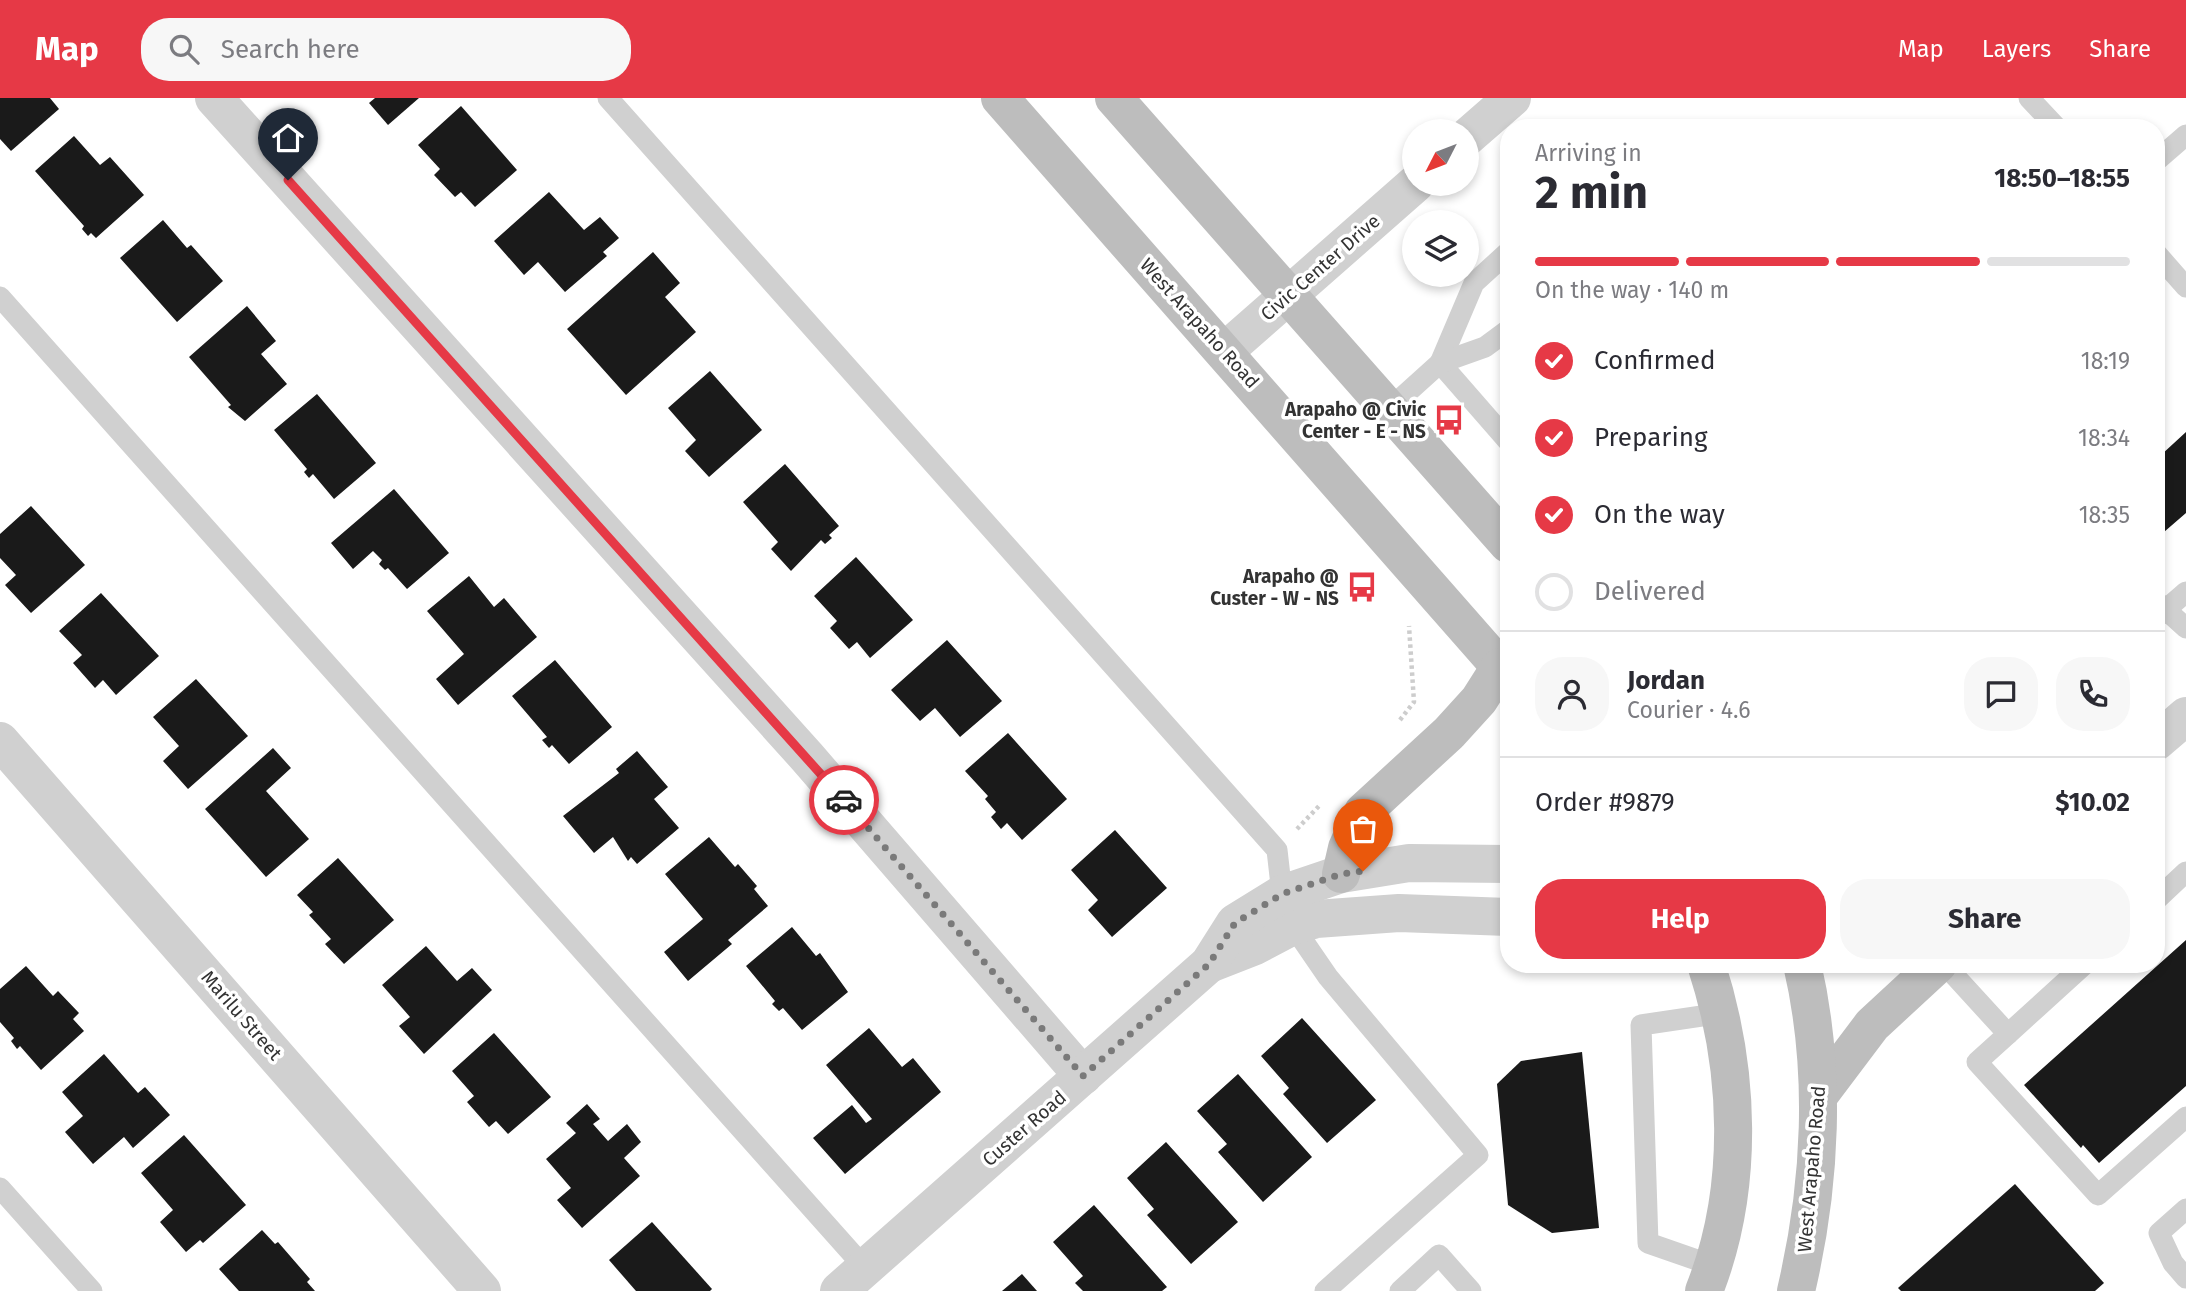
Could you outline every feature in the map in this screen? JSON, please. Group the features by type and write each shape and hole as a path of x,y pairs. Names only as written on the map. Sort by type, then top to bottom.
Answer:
{"main road":[{"name":"West Arapaho Road","path":"1000,98 1500,666"},
{"path":"1114,98 1500,530"},
{"path":"1341,874 1346,848 1363,812 1449,733 1500,676"},
{"path":"1709,973 1722,1013 1734,1134 1731,1186 1709,1278"},
{"name":"West Arapaho Road","path":"1796,1291 1809,1237 1820,1094 1803,973"},
{"path":"1820,1094 1845,1056 1872,1025 1928,973"}],"street":[{"path":"214,98 807,757 1083,1076"},
{"path":"1479,130 1507,112"},
{"name":"Civic Center Drive","path":"1225,351 1402,195"},
{"path":"2165,734 2186,716"},
{"name":"Marilu Street","path":"0,741 482,1291"},
{"name":"Custer Road","path":"852,1280 1209,964 1235,923 1288,910 1341,874 1409,863 1500,864"},
{"name":"Custer Road","path":"1288,910 1316,919 1399,913 1500,917"}],"lane":[{"path":"608,98 1277,850 1288,910 1328,977 1478,1155 1325,1291"},
{"path":"2029,98 2048,119"},
{"path":"2165,153 2186,135"},
{"path":"1440,363 1474,283 1500,259"},
{"path":"2165,263 2186,287"},
{"path":"0,297 852,1280"},
{"path":"1389,409 1440,363 1485,348 1500,336"},
{"path":"1440,363 1500,431"},
{"path":"2165,606 2186,592"},
{"path":"2165,614 2186,628"},
{"path":"2165,892 2186,872"},
{"path":"1952,973 2008,1034"},
{"path":"2073,973 1977,1062 2098,1195 2186,1117"},
{"path":"1709,1278 1648,1243 1641,1025 1722,1013"},
{"path":"0,1188 92,1291"},
{"path":"2186,1209 2159,1233 2173,1263 2186,1278"},
{"path":"1400,1291 1439,1255 1471,1291"}],"path":[{"path":"1398,723 1414,702 1409,619 1416,628"},
{"path":"1277,850 1323,801"}],"building":[{"path":"0,98 50,98 59,109 11,151 0,139"},
{"path":"375,98 419,98 388,125 369,103"},
{"path":"461,106 517,170 475,207 461,192 455,197 434,175 440,169 418,145"},
{"path":"74,136 100,165 110,157 144,195 96,238 91,233 88,236 82,229 84,226 35,171"},
{"path":"549,192 584,230 600,217 619,238 603,252 607,256 565,292 538,262 524,275 494,241"},
{"path":"163,220 187,248 191,245 223,281 177,322 120,258"},
{"path":"653,252 680,283 665,297 696,332 626,395 567,329"},
{"path":"247,306 276,341 261,354 287,384 245,421 228,407 231,405 189,357"},
{"path":"710,371 762,430 709,477 685,451 696,440 668,408"},
{"path":"317,394 376,463 334,499 313,474 309,478 304,472 307,469 274,430"},
{"path":"2186,432 2186,513 2165,531 2165,451"},
{"path":"785,464 839,526 829,535 832,538 825,544 821,540 791,571 771,549 778,542 743,502"},
{"path":"394,489 449,553 407,589 388,568 385,570 379,564 382,560 373,551 353,569 331,543"},
{"path":"31,506 85,565 31,613 5,585 16,575 0,558 0,534"},
{"path":"856,557 913,620 870,658 857,642 849,649 830,628 837,621 814,596"},
{"path":"469,576 494,607 504,598 537,637 458,705 436,679 464,654 427,611"},
{"path":"101,593 159,656 116,695 103,680 95,688 73,663 82,655 59,631"},
{"path":"947,640 1002,701 960,737 935,708 920,721 891,690"},
{"path":"555,660 612,727 569,764 552,745 549,748 542,740 547,737 512,696"},
{"path":"196,679 248,736 188,789 163,761 179,746 153,717"},
{"path":"1008,733 1067,799 1022,840 1007,823 1001,829 991,817 996,812 985,799 988,796 965,771"},
{"path":"273,748 291,768 266,791 309,839 266,877 205,809"},
{"path":"637,751 668,787 654,799 679,828 637,864 631,857 628,861 613,837 594,853 563,816 619,773 616,769"},
{"path":"1115,830 1167,888 1112,937 1088,910 1098,900 1071,870"},
{"path":"709,837 735,867 738,864 757,886 754,889 768,906 728,940 732,944 688,981 664,952 703,919 665,874"},
{"path":"338,858 394,920 344,964 325,944 331,939 309,915 313,912 297,895"},
{"path":"792,927 816,956 820,953 848,992 802,1030 783,1008 779,1011 772,1004 775,1001 746,966"},
{"path":"2186,940 2186,1086 2099,1163 2083,1145 2081,1148 2024,1085 2149,973 2165,973 2165,959"},
{"path":"426,946 457,981 472,968 492,990 424,1054 399,1026 410,1017 382,985"},
{"path":"26,966 53,996 58,991 79,1013 73,1019 84,1031 41,1070 20,1046 17,1049 11,1041 14,1038 0,1022 0,989"},
{"path":"1302,1018 1376,1100 1327,1143 1283,1094 1289,1088 1261,1056"},
{"path":"869,1028 902,1067 913,1058 941,1092 845,1174 813,1138 852,1105 866,1123 872,1119 826,1065"},
{"path":"494,1033 551,1097 508,1134 496,1121 489,1127 467,1102 474,1096 452,1071"},
{"path":"1582,1052 1599,1228 1552,1233 1508,1205 1497,1084 1521,1061"},
{"path":"104,1054 138,1093 145,1087 170,1115 133,1148 124,1137 93,1164 65,1132 83,1116 62,1092"},
{"path":"1238,1074 1312,1157 1263,1202 1218,1152 1227,1144 1197,1111"},
{"path":"587,1104 600,1119 593,1124 608,1141 627,1124 641,1142 624,1158 640,1176 582,1228 557,1200 571,1188 546,1159 576,1133 566,1123"},
{"path":"184,1135 246,1205 203,1243 200,1240 186,1252 160,1222 173,1210 141,1173"},
{"path":"1166,1142 1238,1222 1191,1264 1147,1215 1154,1209 1127,1178"},
{"path":"2015,1184 2104,1283 2095,1291 1901,1291 1898,1288"},
{"path":"1094,1205 1167,1287 1162,1291 1083,1291 1075,1283 1083,1276 1053,1242"},
{"path":"652,1222 712,1289 710,1291 636,1291 609,1260"},
{"path":"262,1230 275,1244 278,1242 310,1279 307,1282 315,1291 239,1291 219,1269"},
{"path":"1022,1274 1037,1291 1002,1291"}],"way so far":[{"path":"844,800 1083,1076 1209,964 1235,923 1282,894 1341,874 1363,871"}],"place":[{"name":"Arapaho @ Civic Center - E - NS","path":"1449,420"},
{"name":"Arapaho @ Custer - W - NS","path":"1362,587"}],"route":[{"path":"288,180 844,800"}]}
